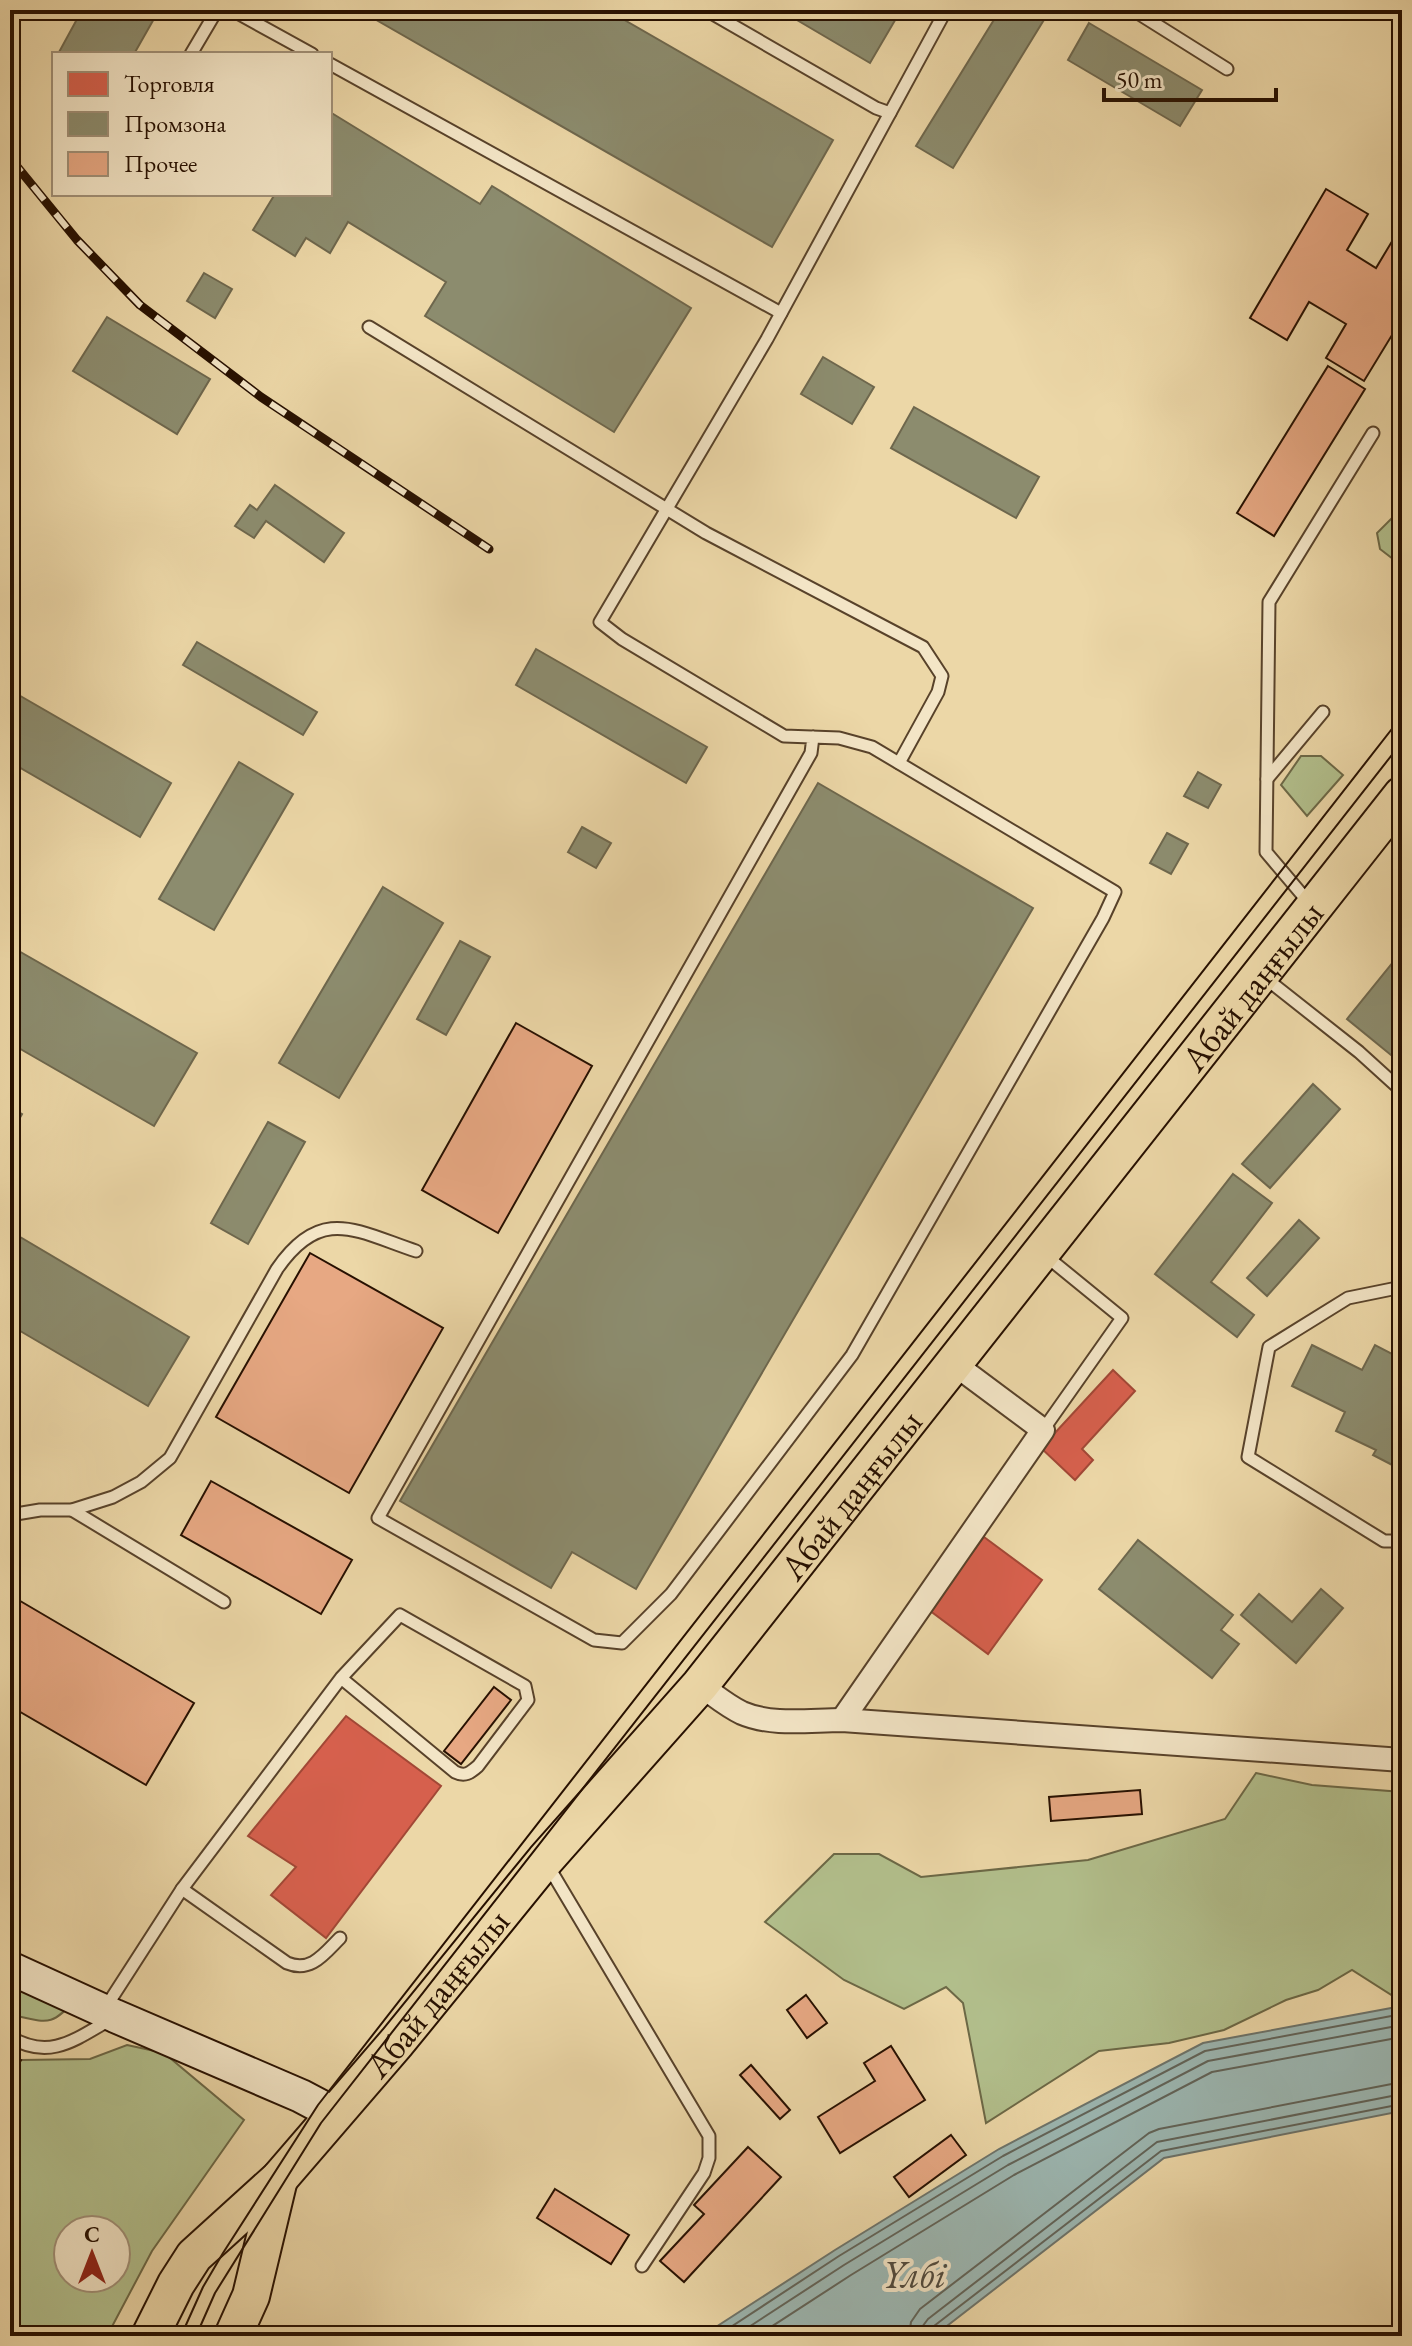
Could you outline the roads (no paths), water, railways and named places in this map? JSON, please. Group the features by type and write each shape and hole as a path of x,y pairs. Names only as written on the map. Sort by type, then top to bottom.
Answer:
{"main road":[{"name":"Абай даңғылы","path":"150,2336 194,2256 279,2179 545,1860 700,1685 1402,795"},
{"path":"10,1968 301,2096 335,2114"},
{"name":"Абай даңғылы","path":"233,2336 251,2296 279,2179"}],"street":[{"path":"842,1720 1043,1430 953,1363"},
{"path":"700,1685 739,1712 772,1721 842,1720 1402,1760"}],"lane":[{"path":"192,52 217,10"},
{"path":"232,10 308,52"},
{"path":"706,10 876,108 890,113"},
{"path":"813,737 811,753 378,1518 594,1640 622,1643 671,1594 852,1355 1096,932 1115,892 872,747 839,738 813,737 784,736 622,639 600,622 781,313 946,10"},
{"path":"1133,10 1227,69"},
{"path":"332,65 781,313"},
{"path":"369,327 706,533 923,647 942,676 938,692 899,763"},
{"path":"1313,908 1266,852 1269,602 1373,433"},
{"path":"1267,779 1323,712"},
{"path":"1261,974 1359,1052 1402,1091"},
{"path":"10,1515 40,1510 72,1510 113,1497 141,1482 170,1458 277,1269 289,1251 304,1238 323,1230 343,1227 416,1251"},
{"path":"1041,1252 1122,1318 1043,1430"},
{"path":"1402,1287 1348,1298 1269,1347 1248,1457 1384,1541 1402,1541"},
{"path":"72,1510 224,1602"},
{"path":"10,2037 25,2046 49,2048 76,2040 110,2014 182,1889 341,1678 400,1615 525,1686 528,1700 478,1766 461,1775 341,1678"},
{"path":"545,1860 709,2136 709,2158 704,2173 642,2266"},
{"path":"182,1889 295,1966 318,1961 340,1938"}],"water":[{"name":"Үлбі","path":"1402,2006 1402,2111 1164,2158 934,2336 702,2336 999,2149 1203,2043"}],"tram line":[{"path":"181,2336 203,2287 223,2253 318,2105 1402,716"},
{"path":"196,2336 215,2293 321,2123 1402,742"}],"railway":[{"path":"10,158 77,240 140,305 261,397 489,549"}]}
